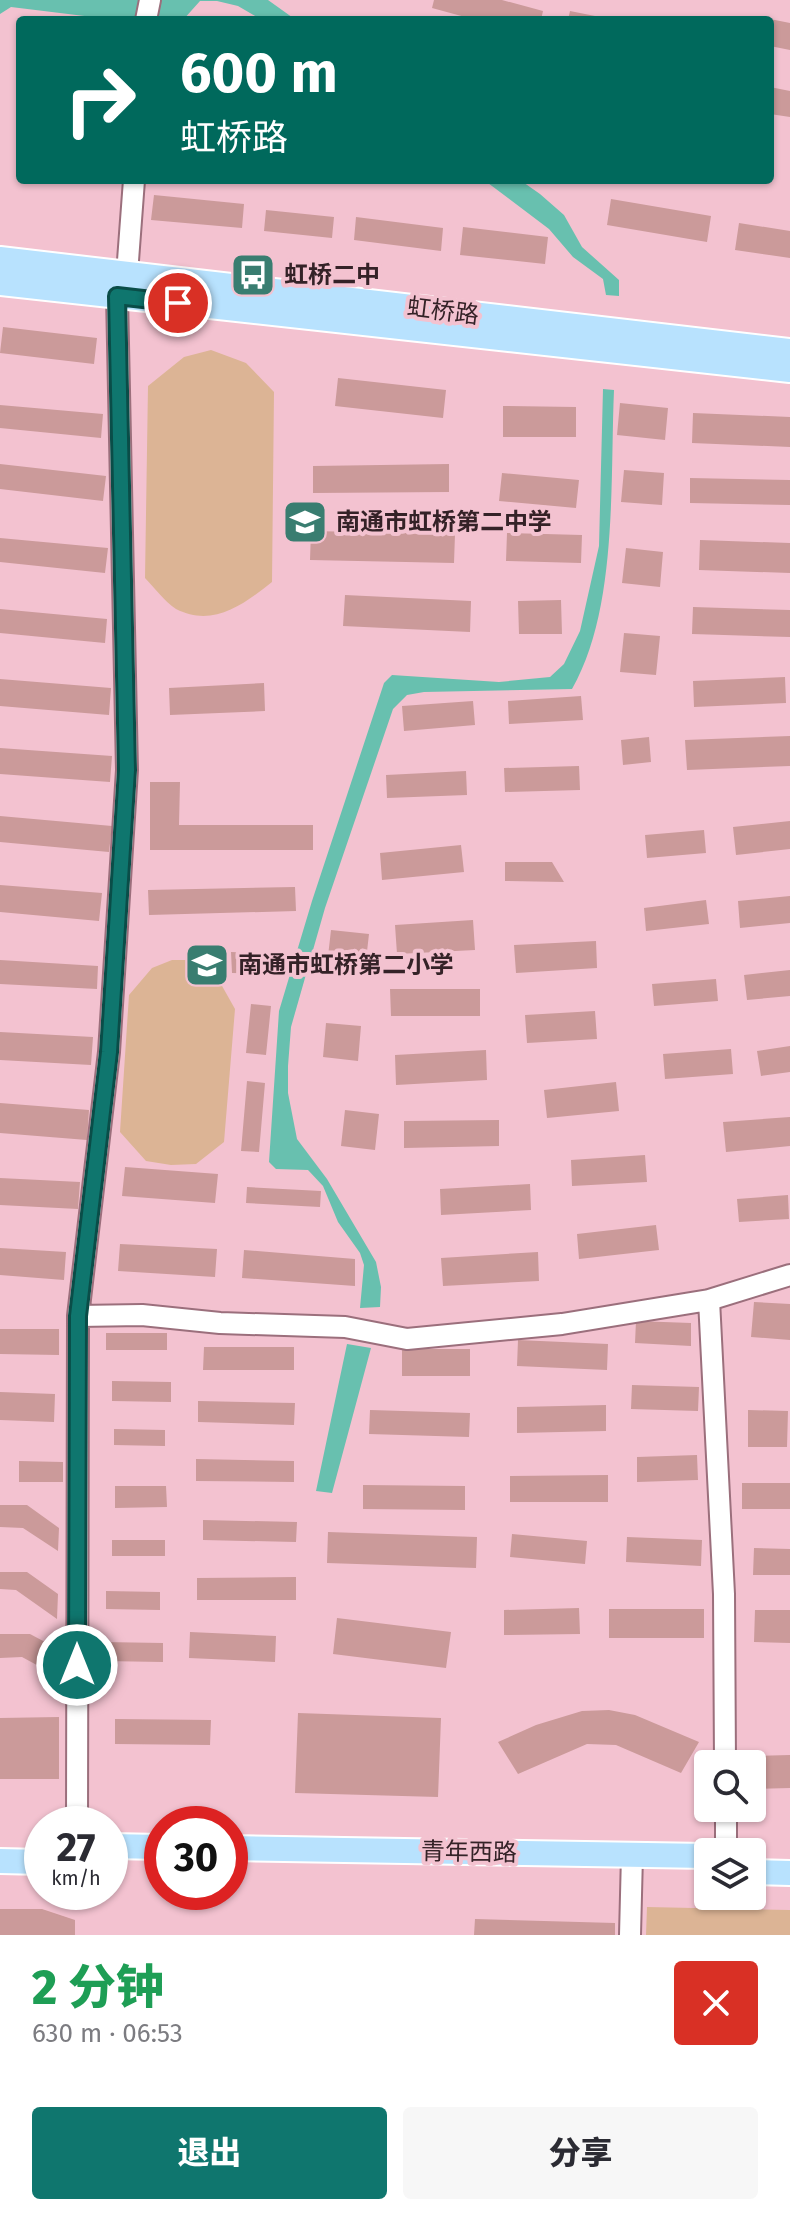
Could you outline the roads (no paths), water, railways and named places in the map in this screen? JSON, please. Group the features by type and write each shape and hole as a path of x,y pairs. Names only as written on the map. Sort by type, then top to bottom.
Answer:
{"main road":[{"name":"虹桥路","path":"0,259 122,285 790,370"},
{"name":"虹桥路","path":"0,283 122,285 790,351"},
{"path":"0,1845 24,1845"},
{"name":"青年西路","path":"248,1849 631,1862 694,1869"},
{"path":"766,1856 790,1857"},
{"name":"青年西路","path":"248,1864 631,1862 694,1857"},
{"path":"0,1861 24,1862"},
{"path":"766,1872 790,1873"}],"street":[{"path":"77,1806 78,1316 109,1052 127,770 122,285 134,184"},
{"path":"78,1316 142,1315 220,1323 345,1327 407,1339 562,1324 709,1300 790,1275"},
{"path":"709,1300 724,1594 725,1750"},
{"path":"630,1935 631,1862"}],"place":[{"name":"虹桥二中","path":"253,275"},
{"name":"南通市虹桥第二中学","path":"305,522"},
{"name":"南通市虹桥第二小学","path":"207,965"}]}
